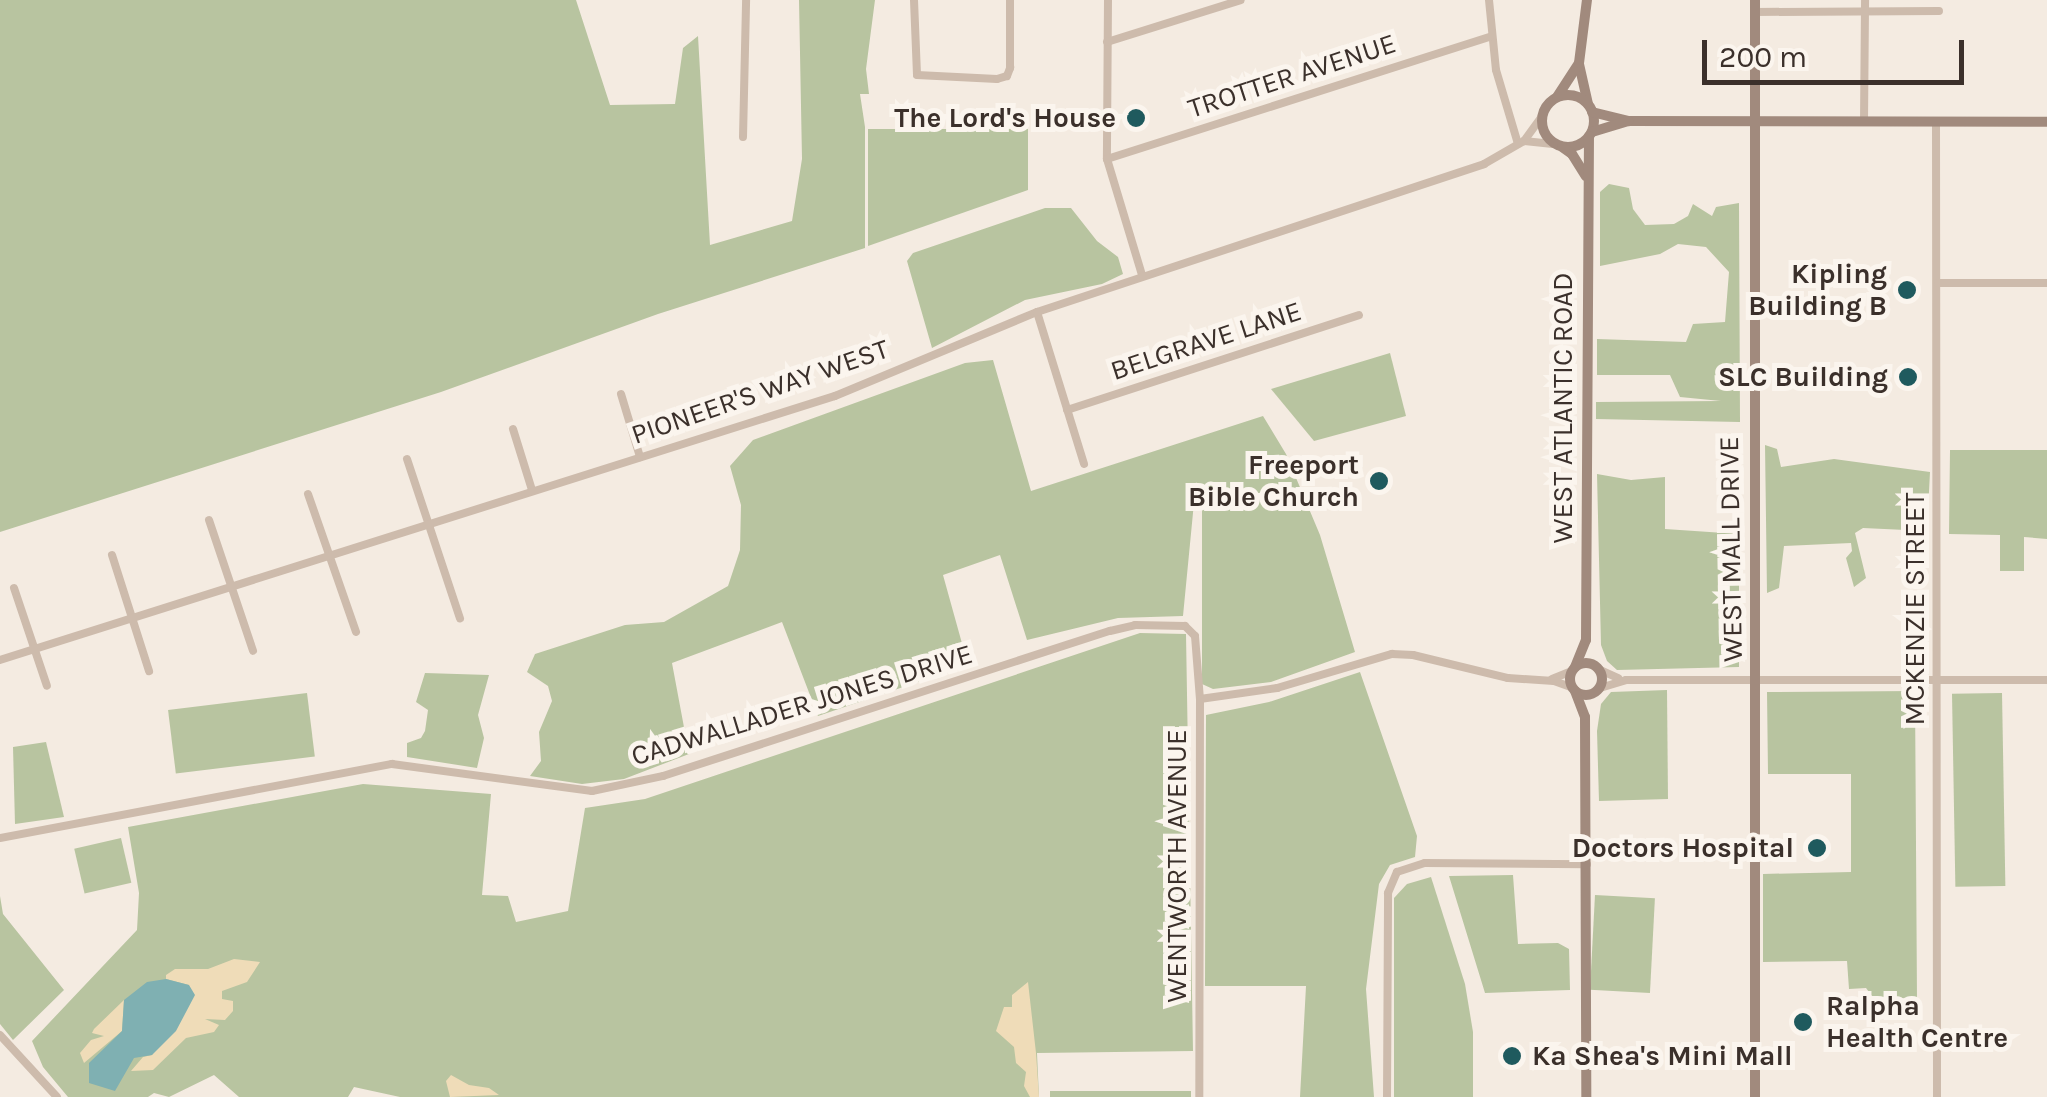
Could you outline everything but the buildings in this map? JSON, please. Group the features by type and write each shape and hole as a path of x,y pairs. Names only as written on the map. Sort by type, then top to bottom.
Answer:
{"main road":[{"path":"1587,0 1579,63 1590,108 1590,134"},
{"name":"WEST MALL DRIVE","path":"1755,6 1755,1097"},
{"path":"1579,63 1541,118 1542,128 1572,154 1586,177"},
{"path":"1556,98 1573,96 1590,108 1628,120 2047,122"},
{"path":"1558,145 1572,147 1590,134 1628,120"},
{"name":"WEST ATLANTIC ROAD","path":"1586,1097 1586,718 1574,689 1574,669 1586,640 1586,177 1590,134"},
{"name":"WEST ATLANTIC ROAD","path":"1586,640 1599,669 1598,689 1586,718"},
{"path":"1574,669 1584,663 1599,669"},
{"path":"1574,689 1586,695 1598,689"}],"street":[{"path":"743,136 746,0"},
{"path":"914,0 916,75 998,79 1007,76 1010,68 1010,0"},
{"path":"1108,0 1108,159 1142,276"},
{"path":"1107,42 1241,0"},
{"path":"1489,0 1490,37 1521,142 1558,145"},
{"path":"1864,122 1865,0"},
{"path":"1755,6 1865,12 1939,11"},
{"name":"TROTTER AVENUE","path":"1108,159 1490,37"},
{"name":"PIONEER'S WAY WEST","path":"0,660 835,396 1037,312 1484,164 1521,142 1541,118"},
{"name":"MCKENZIE STREET","path":"1936,121 1937,1097"},
{"path":"1938,283 2047,283"},
{"path":"1037,312 1084,464"},
{"name":"BELGRAVE LANE","path":"1067,410 1359,315"},
{"path":"621,394 640,456"},
{"path":"514,429 532,490"},
{"path":"407,458 460,618"},
{"path":"308,494 356,632"},
{"path":"209,520 253,651"},
{"path":"112,555 150,672"},
{"path":"14,588 47,686"},
{"name":"CADWALLADER JONES DRIVE","path":"0,838 392,764 592,791 663,776 1110,631 1168,624 1185,626 1196,636"},
{"name":"WENTWORTH AVENUE","path":"1196,636 1200,699 1199,1097"},
{"path":"1200,699 1276,688 1392,654 1412,654 1508,678 1547,680 1574,689"},
{"path":"1547,680 1574,669"},
{"path":"1599,669 1626,680"},
{"path":"1598,689 1626,680 2047,680"},
{"path":"1387,1097 1388,893 1396,872 1425,863 1586,864"},
{"path":"0,1034 57,1097"}],"green space":[{"path":"0,0 576,0 610,105 675,104 683,48 698,36 710,245 792,221 802,159 799,0 875,0 866,69 869,94 860,94 865,127 865,248 658,314 441,392 0,532"},
{"path":"868,129 1028,129 1028,190 868,246"},
{"path":"1609,184 1629,188 1633,209 1645,225 1674,224 1688,216 1693,204 1712,216 1716,207 1739,203 1740,422 1596,419 1596,402 1721,401 1680,397 1670,375 1597,375 1597,339 1686,342 1693,324 1725,322 1729,272 1706,247 1678,244 1660,254 1600,266 1600,192"},
{"path":"1045,208 1071,208 1097,241 1118,257 1123,274 1102,284 1025,300 932,348 907,261 913,253"},
{"path":"1390,353 1406,416 1314,441 1271,389"},
{"path":"993,360 1031,491 1263,416 1286,454 1320,535 1355,652 1271,682 1213,689 1202,684 1202,494 1196,482 1183,616 1118,618 1027,640 1000,555 943,575 968,665 818,716 782,622 672,663 689,754 624,779 582,784 530,776 541,761 539,732 552,701 548,686 527,672 535,654 625,625 664,622 728,586 740,550 741,505 730,466 753,440 965,363"},
{"path":"1765,445 1777,449 1781,467 1834,459 1930,472 1927,531 1863,528 1855,533 1866,578 1854,587 1846,558 1852,551 1851,543 1784,546 1779,588 1767,593"},
{"path":"1950,450 2047,450 2047,539 2024,537 2024,571 2000,571 2000,535 1949,534"},
{"path":"1597,474 1631,480 1665,477 1665,529 1739,534 1739,667 1617,670 1607,661 1601,645"},
{"path":"1140,633 1186,634 1193,1051 1037,1053 1039,1097 400,1097 354,1087 348,1097 239,1097 214,1075 169,1097 154,1093 148,1097 68,1097 43,1067 32,1041 137,930 139,893 128,827 363,784 491,794 482,895 508,896 516,922 568,911 585,808 645,799"},
{"path":"1360,672 1417,836 1415,857 1390,865 1379,884 1366,989 1374,1097 1300,1097 1306,986 1205,986 1206,715 1269,702"},
{"path":"425,673 489,675 478,715 484,738 477,768 407,757 407,743 421,738 425,731 428,710 416,702"},
{"path":"1667,690 1668,799 1599,801 1597,731 1601,704 1611,692"},
{"path":"1915,691 1917,999 1872,996 1866,988 1849,989 1847,961 1763,962 1763,874 1851,872 1851,774 1768,774 1767,692"},
{"path":"307,693 315,757 176,774 168,710"},
{"path":"2002,693 2005,886 1955,887 1952,694"},
{"path":"46,742 64,817 15,824 13,747"},
{"path":"121,838 131,883 85,894 74,849"},
{"path":"1513,875 1518,944 1558,943 1569,949 1570,990 1485,993 1449,876"},
{"path":"1431,877 1465,984 1473,1032 1473,1097 1394,1097 1394,898 1407,884"},
{"path":"1595,895 1655,898 1650,993 1590,990"},
{"path":"0,896 3,914 64,990 13,1040 0,1024"},
{"path":"1050,1091 1191,1091 1191,1097 1050,1097"}],"sand":[{"path":"234,959 260,962 247,982 222,991 222,999 233,1001 233,1011 225,1020 205,1019 219,1025 214,1032 186,1038 153,1070 131,1071 143,1057 152,1055 189,985 166,979 166,975 175,969 208,969"},
{"path":"1028,982 1039,1097 1030,1097 1024,1086 1026,1072 1016,1063 1014,1047 996,1031 1004,1007 1012,1007 1012,995"},
{"path":"124,1000 122,1031 84,1063 80,1053 91,1040 104,1036 92,1033 94,1029"},
{"path":"451,1075 499,1095 450,1097 446,1081"}],"water":[{"path":"166,979 189,985 195,995 176,1031 152,1055 134,1058 115,1091 89,1083 89,1063 122,1031 124,1000 147,982"}],"place":[{"name":"The Lord's House","path":"1136,118"},
{"name":"Kipling Building B","path":"1907,290"},
{"name":"SLC Building","path":"1908,377"},
{"name":"Freeport Bible Church","path":"1379,481"},
{"name":"Doctors Hospital","path":"1817,848"},
{"name":"Ralpha Health Centre","path":"1803,1022"},
{"name":"Ka Shea's Mini Mall","path":"1512,1056"}]}
